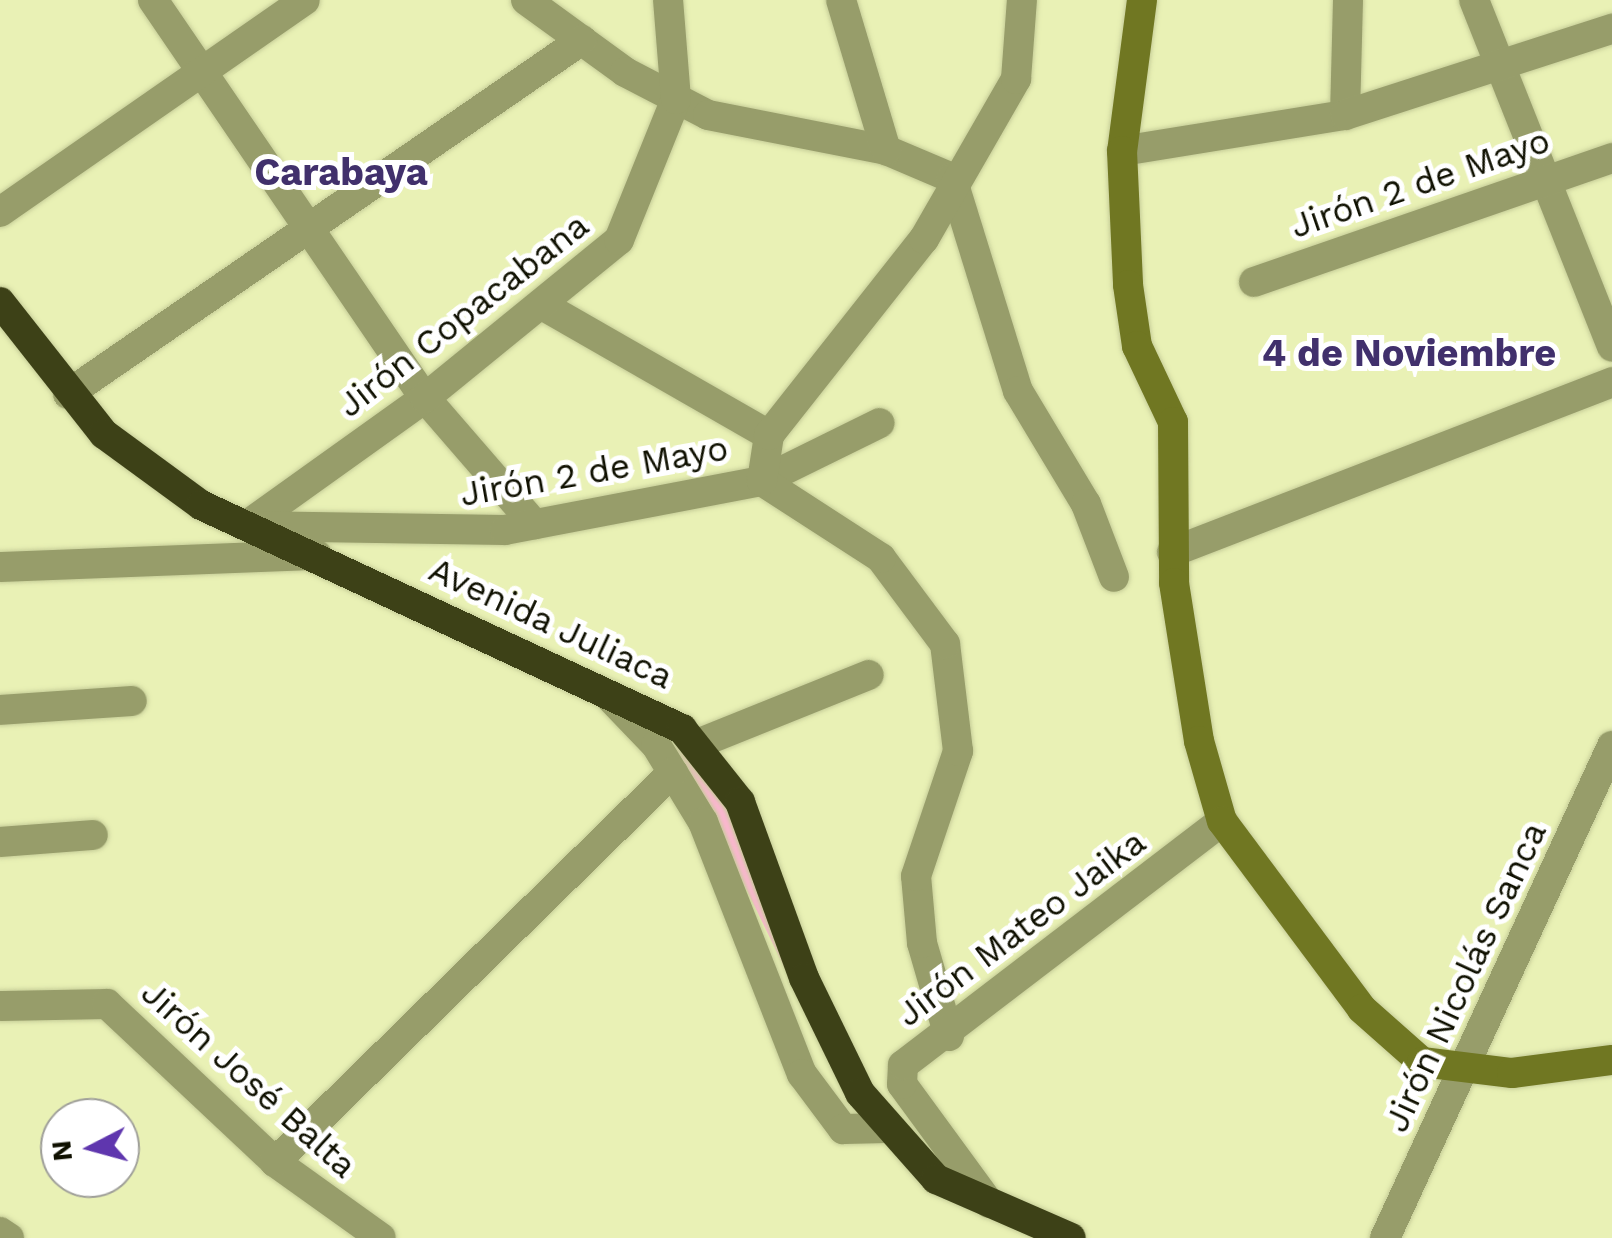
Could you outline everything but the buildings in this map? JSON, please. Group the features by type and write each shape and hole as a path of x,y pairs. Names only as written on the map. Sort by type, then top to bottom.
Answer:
{"highway":[{"name":"Avenida Juliaca","path":"0,302 68,394 136,460 246,526 323,555 607,693 655,712 697,744 740,802 826,1031 888,1128 936,1179 1071,1238"}],"street":[{"path":"153,0 202,80 426,398 534,524"},
{"path":"0,212 202,80 305,0"},
{"path":"526,0 676,99 741,126 886,150 952,178 1018,391 1086,504 1114,577"},
{"name":"Jirón Copacabana","path":"246,526 426,398 619,240 676,99 668,0"},
{"path":"841,0 886,150"},
{"path":"949,1036 922,943 916,876 958,751 945,644 881,558 762,481 769,435 924,239 952,178 1016,78 1022,0"},
{"path":"1142,0 1122,150 1133,329 1173,422 1172,552 1199,741 1222,821 1362,1009 1422,1062 1466,1068 1571,1070 1612,1060"},
{"path":"1345,115 1348,0"},
{"path":"1474,0 1496,68 1612,346"},
{"path":"1122,150 1345,115 1612,29"},
{"path":"68,394 308,234 582,40"},
{"name":"Jirón 2 de Mayo","path":"1254,282 1540,176 1612,158"},
{"path":"542,305 769,435"},
{"path":"1172,552 1612,382"},
{"name":"Jirón 2 de Mayo","path":"246,526 409,534 534,524 762,481 880,423"},
{"path":"0,567 323,555"},
{"path":"697,744 869,674"},
{"path":"607,693 674,772 702,822 802,1074 843,1129 888,1128"},
{"path":"0,710 132,700"},
{"name":"Jirón Nicolás Sanca","path":"1385,1238 1612,746"},
{"path":"276,1162 674,772"},
{"name":"Jirón Mateo Jaika","path":"989,1203 902,1084 902,1064 949,1036 1222,821"},
{"path":"0,842 93,835"},
{"name":"Jirón José Balta","path":"0,1006 107,1004 276,1162 380,1238"},
{"path":"0,1232 10,1238"}],"shaded area":[{"path":"681,733 718,776 788,975 699,792 661,736"}],"district":[{"name":"Carabaya","path":"341,173"},
{"name":"4 de Noviembre","path":"1409,354"}]}
